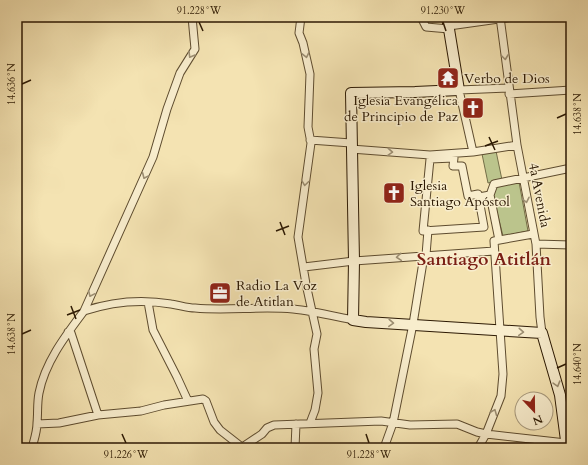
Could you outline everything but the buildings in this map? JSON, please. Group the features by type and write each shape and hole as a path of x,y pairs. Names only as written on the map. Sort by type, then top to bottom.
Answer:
{"main road":[{"path":"448,24 459,90 351,93 354,260 352,320 542,333"},
{"name":"4a Avenida","path":"542,333 560,395 567,445"}],"street":[{"path":"32,448 37,424 36,406 39,390 48,366 68,332 84,311 153,157 167,109 180,73 195,49 192,17"},
{"path":"301,17 299,34 303,43 310,74 308,127 311,143 298,237 317,334 314,349 318,393 315,410 310,423"},
{"path":"421,17 426,27 514,17"},
{"name":"4a Avenida","path":"500,18 516,145 536,244 542,333"},
{"path":"473,152 459,90 571,90"},
{"path":"310,140 430,155 473,152 516,145"},
{"path":"454,158 453,166 462,166 468,196 478,194 478,197 484,227 423,231 430,159 454,158"},
{"path":"499,240 490,195 494,184 571,168"},
{"path":"478,197 490,195"},
{"path":"384,448 393,423 413,324 422,262 426,255 428,230"},
{"path":"478,448 486,434 502,390 503,374 494,241 534,234"},
{"path":"536,244 571,245"},
{"path":"304,267 354,260 494,251"},
{"path":"84,311 100,306 127,302 148,302 193,308 285,309 313,312 352,320"},
{"path":"148,302 153,330 188,401"},
{"path":"68,332 71,333 98,414"},
{"path":"37,424 59,423 98,414 141,410 204,399 214,422 220,430 242,448 262,434 267,428 274,425 381,421 410,425 457,424 486,434 567,445"},
{"path":"295,448 296,424"}],"green space":[{"path":"496,151 502,180 488,183 482,154"},
{"path":"519,182 528,231 503,236 492,192 496,186"}],"place":[{"name":"Verbo de Dios","path":"448,78"},
{"name":"Iglesia Evangélica de Principio de Paz","path":"473,108"},
{"name":"Iglesia Santiago Apóstol","path":"394,193"},
{"name":"Radio La Voz de Atitlan","path":"220,293"}],"district":[{"name":"Santiago Atitlán","path":"484,259"}]}
